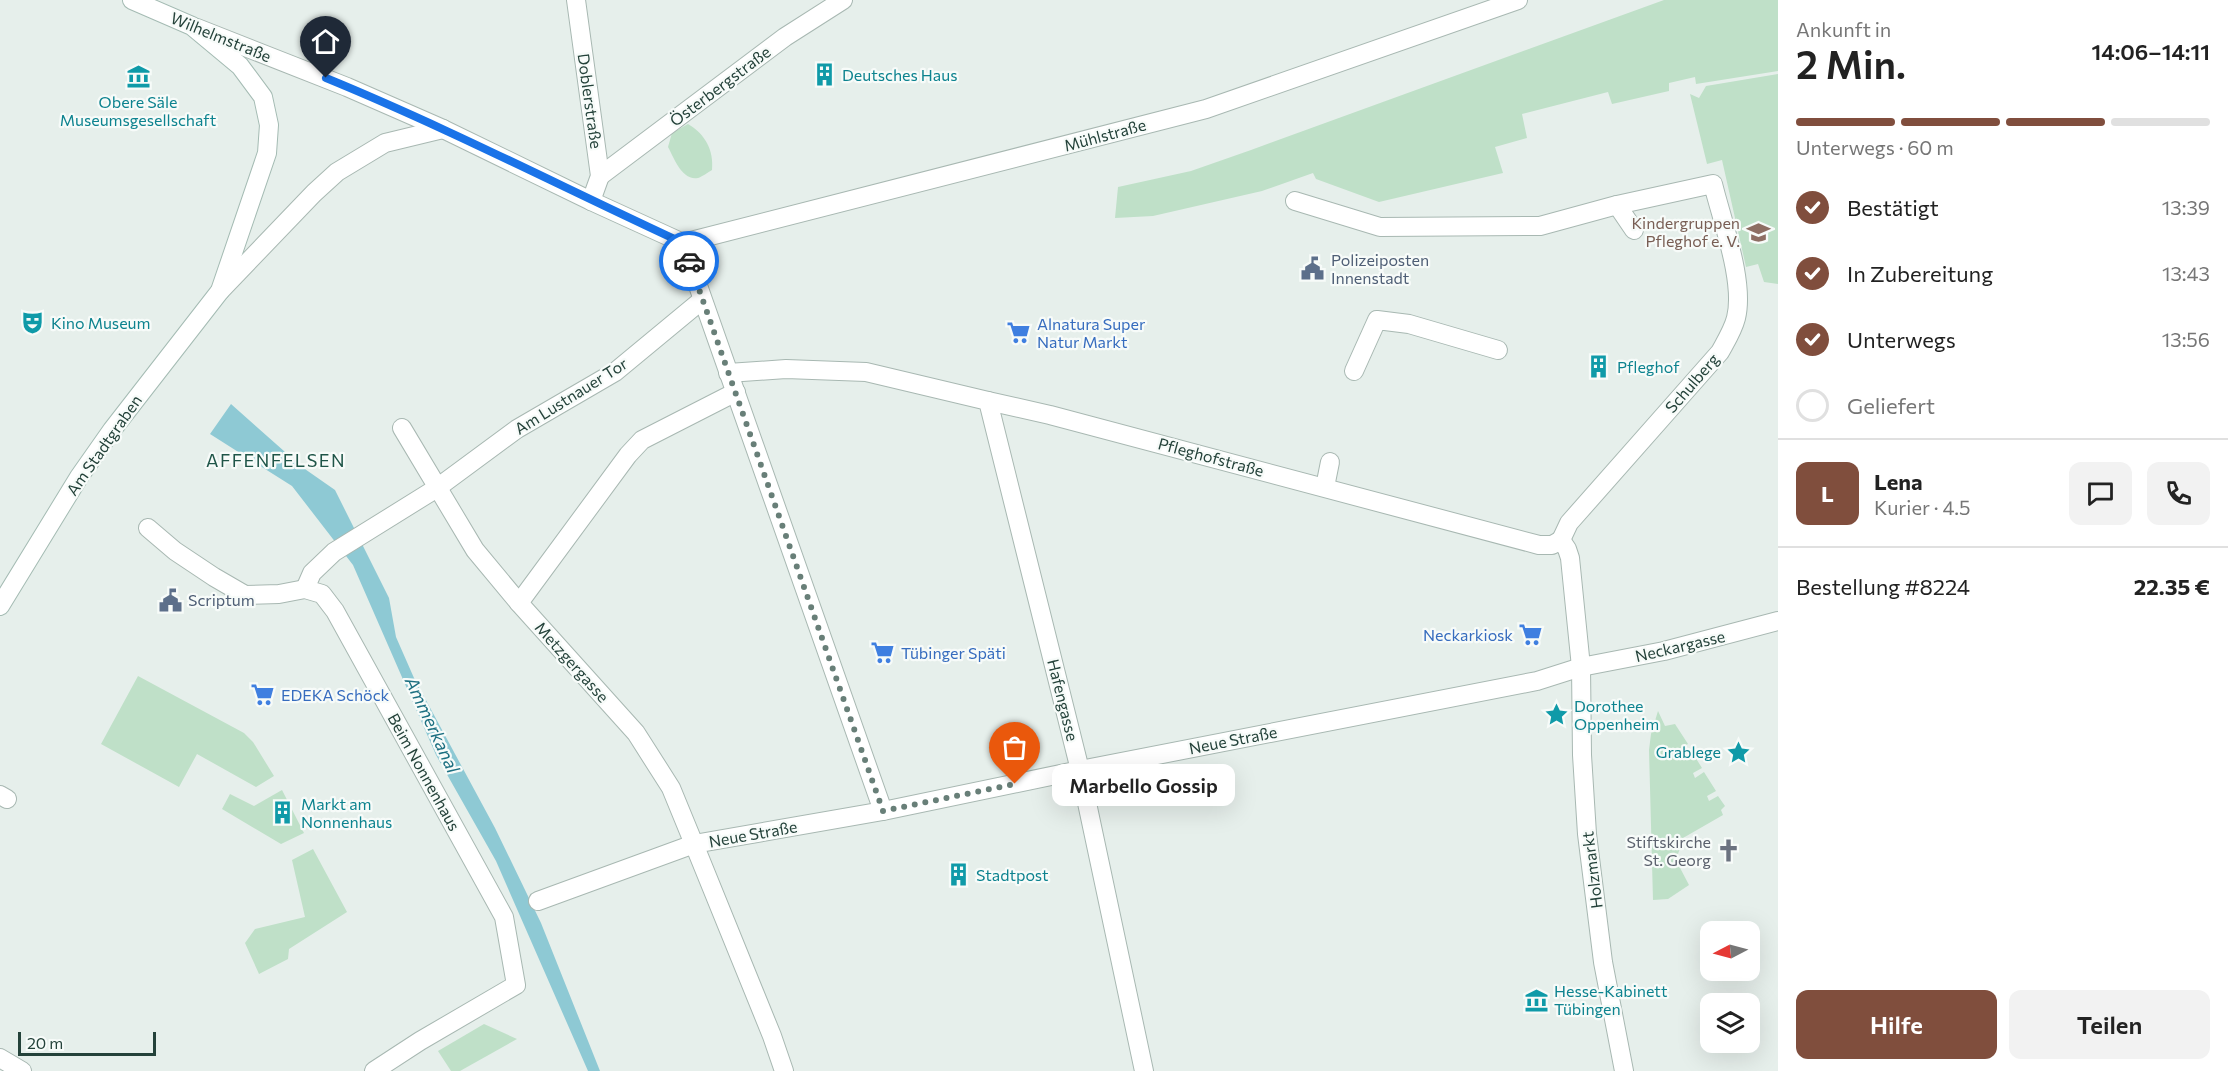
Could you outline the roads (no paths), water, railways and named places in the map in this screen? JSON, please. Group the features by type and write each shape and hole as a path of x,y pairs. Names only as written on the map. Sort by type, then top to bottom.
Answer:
{"street":[{"name":"Wilhelmstraße","path":"132,0 337,83 443,129"},
{"name":"Doblerstraße","path":"576,0 600,176 591,201"},
{"name":"Österbergstraße","path":"600,176 785,37 843,0"},
{"name":"Mühlstraße","path":"683,243 1206,109 1518,0"},
{"name":"Am Stadtgraben","path":"192,26 240,66 253,82 262,97 269,125 267,153 220,291"},
{"name":"Am Stadtgraben","path":"0,606 79,477 112,430 220,291 337,172 385,143 443,129"},
{"path":"443,129 683,243 883,811"},
{"name":"Schulberg","path":"1295,201 1380,227 1540,226 1617,205 1713,184 1737,278 1737,315 1732,330 1720,352 1569,523 1561,540"},
{"path":"1617,205 1634,230"},
{"name":"Am Lustnauer Tor","path":"437,488 517,429 615,372 702,300"},
{"path":"1354,371 1377,320 1409,324 1498,350"},
{"name":"Pfleghofstraße","path":"728,373 786,369 866,372 1050,415 1539,545 1552,545 1561,540"},
{"path":"519,603 628,455 642,440 736,392"},
{"name":"Hafengasse","path":"988,401 1080,770 1144,1071"},
{"name":"Metzgergasse","path":"402,428 475,550 636,734 671,788 784,1071"},
{"path":"1325,487 1330,462"},
{"path":"148,528 175,551 245,595 279,594 305,589 312,573 334,552 437,488"},
{"path":"1561,540 1568,549 1570,558 1581,668"},
{"name":"Beim Nonnenhaus","path":"305,589 322,594 335,611 504,917 516,986 420,1041 374,1071"},
{"name":"Neckargasse","path":"1581,668 1664,651 1778,621"},
{"name":"Neue Straße","path":"694,844 883,811 1080,770 1537,681 1581,668"},
{"name":"Holzmarkt","path":"1581,668 1582,755 1587,834 1603,962 1624,1071"},
{"path":"538,901 694,844"},
{"path":"0,1058 22,1071"}],"water":[{"name":"Ammerkanal","path":"231,404 302,467 335,490 389,598 396,637 414,678 495,828 541,923 600,1071 588,1071 496,861 436,755 353,565 292,486 210,434"}],"place":[{"name":"Deutsches Haus","path":"824,75"},
{"name":"Obere Säle Museumsgesellschaft","path":"138,77"},
{"name":"Kindergruppen Pfleghof e. V.","path":"1758,232"},
{"name":"Polizeiposten Innenstadt","path":"1313,269"},
{"name":"Kino Museum","path":"33,323"},
{"name":"Alnatura Super Natur Markt","path":"1019,333"},
{"name":"Pfleghof","path":"1599,367"},
{"name":"Scriptum","path":"170,600"},
{"name":"Neckarkiosk","path":"1531,635"},
{"name":"Tübinger Späti","path":"883,653"},
{"name":"EDEKA Schöck","path":"263,695"},
{"name":"Dorothee Oppenheim","path":"1556,715"},
{"name":"Grablege","path":"1739,752"},
{"name":"Marbello Gossip","path":"1015,784"},
{"name":"Markt am Nonnenhaus","path":"283,813"},
{"name":"Stiftskirche St. Georg","path":"1729,851"},
{"name":"Stadtpost","path":"958,875"},
{"name":"Hesse-Kabinett Tübingen","path":"1536,1000"}],"district":[{"name":"AFFENFELSEN","path":"276,461"}]}
